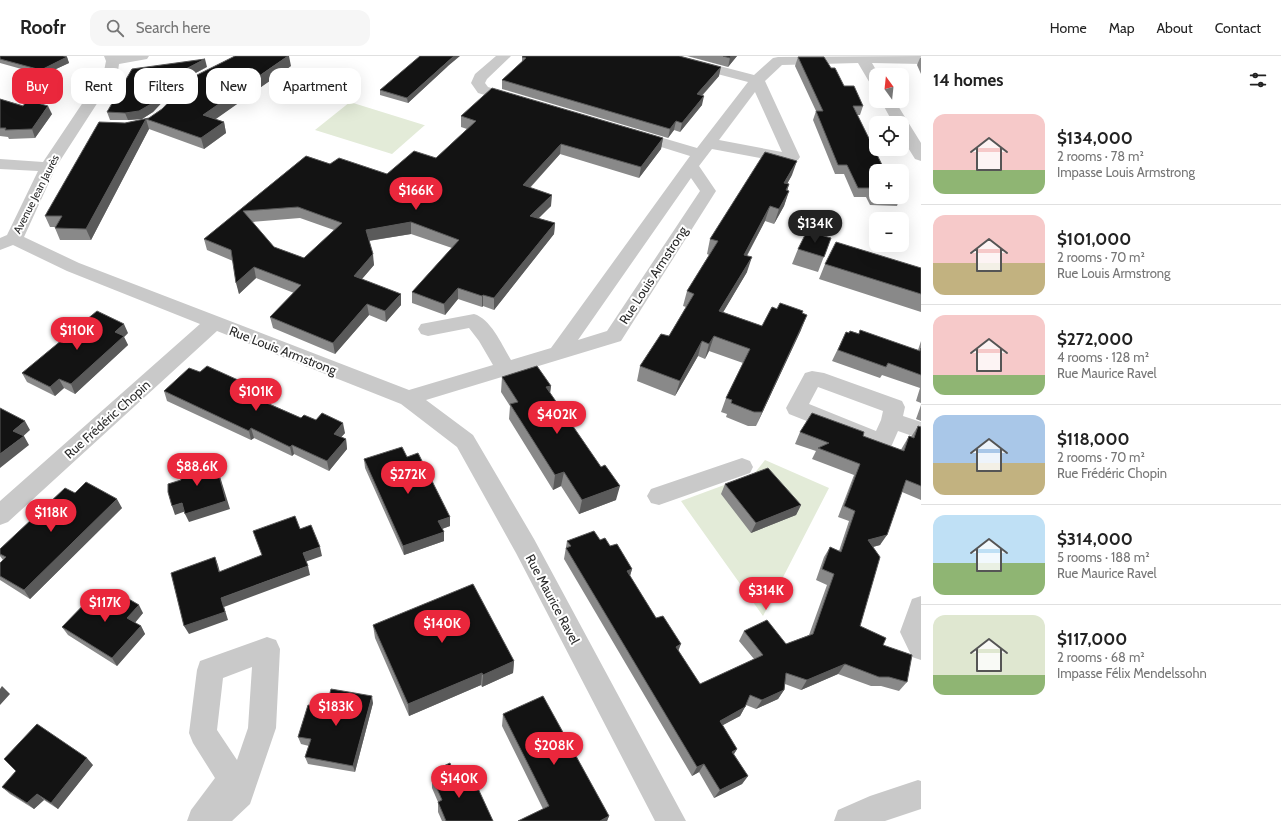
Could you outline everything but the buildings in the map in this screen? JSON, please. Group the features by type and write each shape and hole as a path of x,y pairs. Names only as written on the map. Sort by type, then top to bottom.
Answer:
{"street":[{"path":"112,58 142,56"},
{"path":"504,56 480,77 478,83 483,90 529,103"},
{"path":"665,56 757,80"},
{"path":"861,57 869,70"},
{"path":"558,353 700,154 757,80 776,58 861,57 921,60"},
{"name":"Avenue Jean Jaurès","path":"7,241 48,167 82,126 111,71 112,58"},
{"path":"620,130 700,154 792,157 757,80"},
{"path":"909,136 921,156"},
{"name":"Rue Louis Armstrong","path":"7,241 213,323 408,398 614,336 708,191 700,154"},
{"path":"0,164 48,167"},
{"path":"428,329 474,321 486,336 506,369"},
{"name":"Rue Frédéric Chopin","path":"0,515 213,323"},
{"name":"Rue Maurice Ravel","path":"408,398 465,441 525,546 671,821"},
{"path":"892,420 921,431"},
{"path":"659,496 742,467"},
{"path":"921,607 913,632 921,648"},
{"path":"202,821 232,779 203,733 210,670 268,649 262,728 243,786 240,794 209,821"},
{"path":"849,821 920,791"}],"green space":[{"path":"348,104 357,104 425,125 392,154 315,130"},
{"path":"765,460 829,488 763,616 681,501 754,474"}]}
